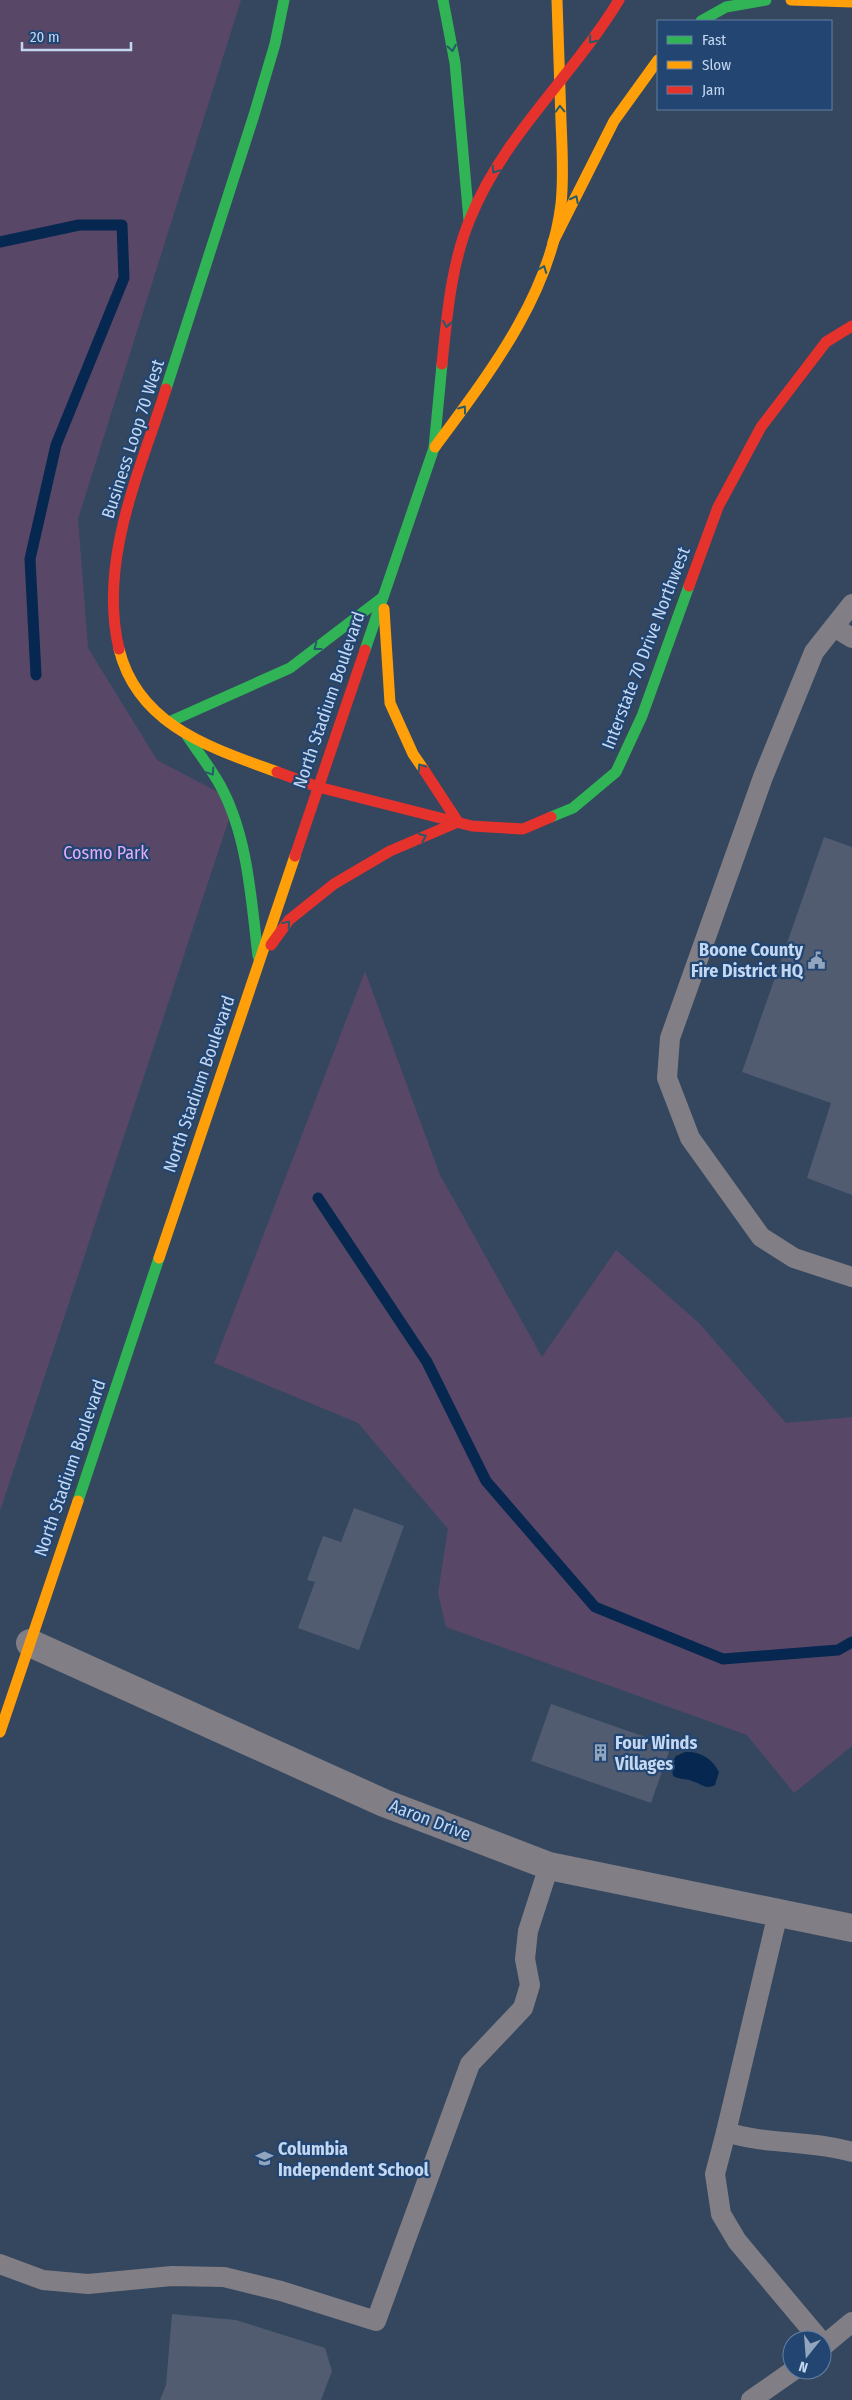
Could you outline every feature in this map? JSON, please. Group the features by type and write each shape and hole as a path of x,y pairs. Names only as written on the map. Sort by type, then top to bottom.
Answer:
{"main road":[{"name":"Business Loop 70 West","path":"284,0 275,44 254,115 124,521 116,561 113,600 117,639 123,664 148,706 169,722 210,747 318,787"},
{"path":"443,0 455,63 469,220"},
{"name":"North Stadium Boulevard","path":"434,448 500,358 533,295 553,242 561,204 562,152 557,0"},
{"name":"North Stadium Boulevard","path":"0,1732 258,963 434,448 446,327 456,270 469,220 486,184 510,145 602,28 619,0"},
{"path":"703,20 726,7 766,0"},
{"path":"791,0 852,2"},
{"path":"553,242 614,121 657,61"},
{"name":"Interstate 70 Drive Northwest","path":"318,787 472,826 523,828 573,808 616,772 642,716 718,507 761,427 826,342 852,326"},
{"path":"169,722 290,668 383,597"},
{"path":"258,963 289,920 334,884 390,851 458,822 413,754 390,703 383,597"},
{"path":"185,732 220,787 234,825 247,877 258,963"}],"street":[{"name":"Aaron Drive","path":"30,1643 384,1803 549,1866 852,1928"}],"lane":[{"path":"852,604 814,652 763,777 670,1038 667,1078 690,1138 761,1237 794,1258 852,1277"},
{"path":"834,627 852,638"},
{"path":"0,2264 43,2280 88,2284 172,2276 224,2277 281,2291 376,2322 470,2064 523,2008 530,1985 525,1959 528,1931 549,1866"},
{"path":"778,1913 715,2174 721,2214 738,2241 811,2330"},
{"path":"726,2132 749,2139 834,2147 852,2152"},
{"path":"832,2337 852,2322"},
{"path":"751,2400 782,2378"}],"green space":[{"name":"Cosmo Park","path":"0,0 241,0 78,519 88,648 157,760 235,801 0,1511"},
{"path":"365,971 440,1175 542,1357 616,1250 700,1324 786,1423 852,1417 852,1746 794,1793 747,1735 446,1627 438,1593 448,1529 358,1423 214,1363"}],"water":[{"path":"685,1752 701,1754 713,1763 719,1772 715,1785 706,1787 673,1776 671,1763 676,1756"}],"building":[{"name":"Boone County Fire District HQ","path":"824,837 852,847 852,1195 807,1178 831,1103 742,1072"},
{"path":"354,1508 404,1526 359,1650 298,1628 315,1582 307,1580 323,1536 341,1542"},
{"name":"Four Winds Villages","path":"551,1704 671,1746 651,1803 531,1761"},
{"path":"172,2314 236,2320 325,2348 332,2371 321,2400 160,2400 166,2385"}],"waterway":[{"path":"0,242 79,225 122,225 124,278 56,445 30,559 36,675"},
{"path":"318,1198 427,1362 486,1481 595,1607 723,1659 838,1650 852,1642"}],"traffic: fast":[{"path":"166,389 254,115 275,44 284,0"},
{"path":"443,0 455,63 469,220"},
{"path":"703,20 726,7 766,0"},
{"path":"365,650 434,448 442,364"},
{"path":"551,817 573,808 616,772 642,716 689,586"},
{"path":"169,722 290,668 383,597"},
{"path":"186,734 220,785 237,825 247,868 258,956"},
{"path":"78,1501 159,1258"}],"traffic: slow":[{"path":"435,447 476,392 514,333 544,271 555,238 561,204 563,173 557,0"},
{"path":"791,0 852,2"},
{"path":"553,242 614,121 657,61"},
{"path":"384,609 390,703 413,754 424,770"},
{"path":"119,649 129,675 143,697 160,715 203,743 277,772"},
{"path":"159,1258 295,856"},
{"path":"0,1732 78,1501"}],"traffic: jam":[{"path":"442,364 451,290 458,254 470,219 484,189 520,133 581,55 619,0"},
{"path":"689,586 718,507 761,427 826,342 852,326"},
{"path":"119,649 114,616 114,583 118,550 134,484 166,389"},
{"path":"295,856 365,650"},
{"path":"271,945 289,920 334,884 390,851 458,822 424,770"},
{"path":"277,772 318,787 472,826 523,829 551,817"}],"place":[{"name":"Boone County Fire District HQ","path":"817,960"},
{"name":"Four Winds Villages","path":"601,1753"},
{"name":"Columbia Independent School","path":"264,2159"}]}
